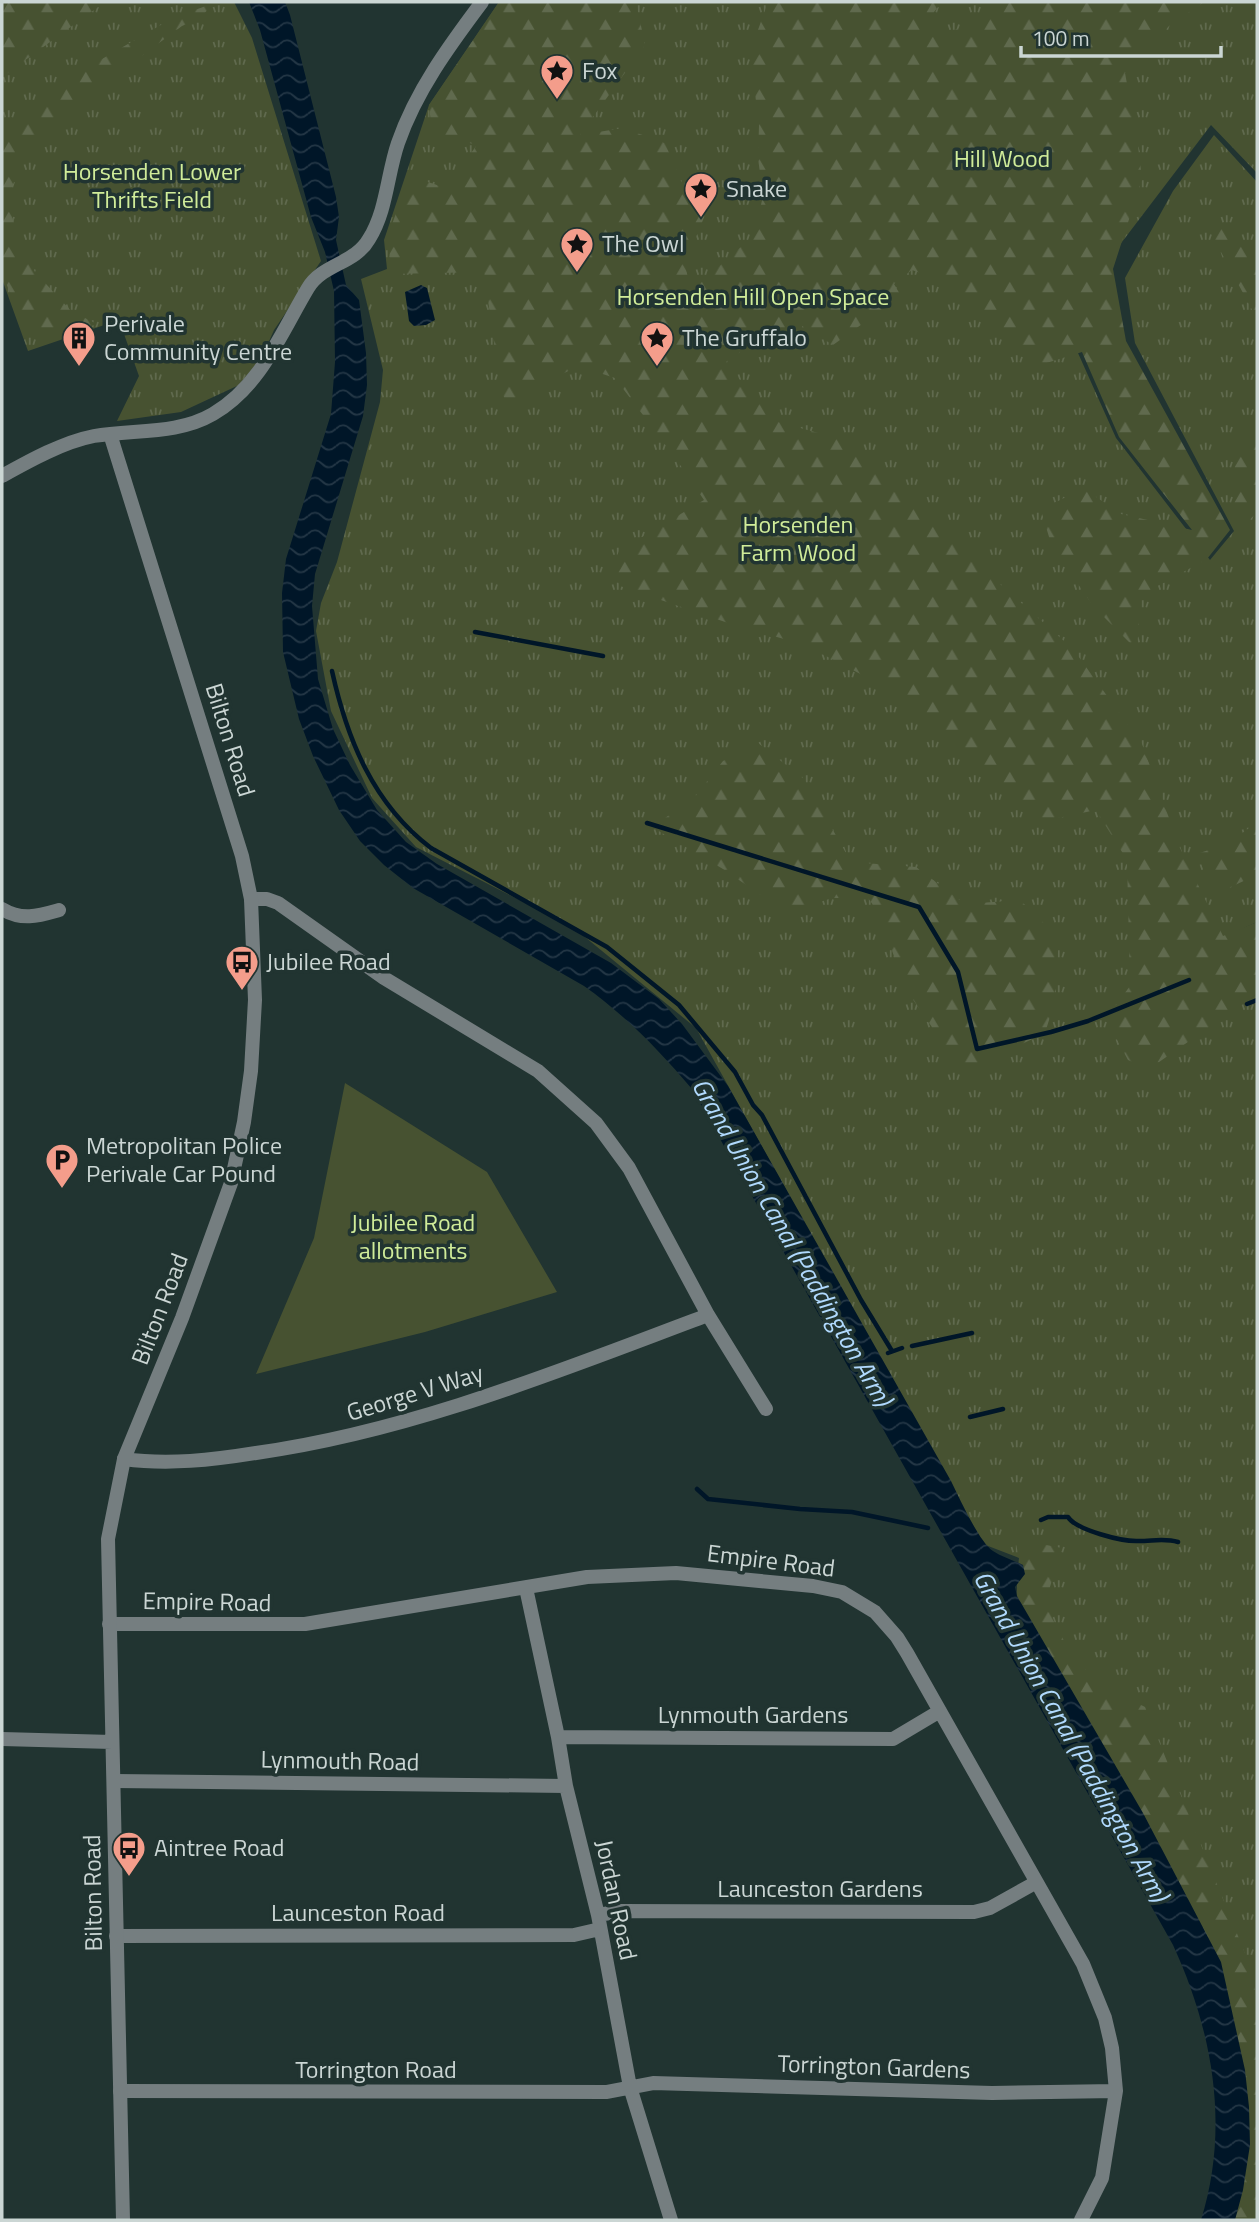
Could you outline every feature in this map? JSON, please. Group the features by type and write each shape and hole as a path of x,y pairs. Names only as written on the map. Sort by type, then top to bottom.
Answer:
{"street":[{"path":"3,472 76,441 180,426 210,416 225,407 268,360 312,281 324,271 344,262 368,242 382,210 397,145 409,115 433,72 482,2"},
{"name":"Bilton Road","path":"110,434 242,856 251,899 254,1000 251,1071 231,1184 182,1318 124,1459 108,1539 123,2220"},
{"path":"251,899 267,899 278,903 384,978 538,1071 573,1101 608,1138 629,1168 708,1315 766,1409"},
{"path":"2,909 13,916 29,918 59,910"},
{"name":"George V Way","path":"124,1459 164,1462 227,1457 342,1439 457,1406 708,1315"},
{"name":"Empire Road","path":"109,1624 305,1624 604,1575 657,1573 834,1589 862,1602 886,1623 907,1653 1083,1964 1105,2018 1112,2048 1116,2091 1102,2178 1081,2220"},
{"name":"Jordan Road","path":"526,1588 566,1786 599,1922 630,2087 671,2220"},
{"name":"Lynmouth Gardens","path":"558,1737 893,1739 940,1712"},
{"path":"2,1739 112,1742"},
{"name":"Lynmouth Road","path":"114,1781 566,1786"},
{"name":"Launceston Gardens","path":"599,1922 622,1911 974,1912 990,1908 1035,1883"},
{"name":"Launceston Road","path":"116,1936 561,1935 599,1922"},
{"name":"Torrington Gardens","path":"630,2087 653,2083 992,2093 1116,2091"},
{"name":"Torrington Road","path":"120,2091 592,2092 630,2087"}],"green space":[{"name":"Horsenden Lower Thrifts Field","path":"2,2 234,2 252,38 321,261 274,330 262,357 239,385 181,412 117,421 139,376 119,320 28,351 2,279"},
{"path":"2,2 105,2 2,77"},
{"path":"499,2 1257,2 1257,173 1211,125 1106,263 1050,345 1078,353 1116,438 1210,560 1234,531 1135,343 1125,278 1173,191 1214,135 1257,182 1257,922 1224,937 1248,999 1257,994 1257,2220 1229,2006 1016,1607 1019,1558 983,1544 696,1028 574,928 416,847 372,798 331,711 316,631 321,603 337,562 380,402 383,370 361,279 387,269 384,240 429,105"},
{"name":"Hill Wood","path":"499,2 636,2 645,45 580,135 623,128 665,143 681,181 705,215 685,264 689,283 697,286 754,235 763,196 758,158 759,126 750,52 767,5 771,2 936,2 938,7 922,27 929,38 977,23 990,2 1204,2 1169,26 1125,73 1142,179 1113,269 1126,341 1230,530 1207,559 1141,595 1137,650 1094,607 1052,547 1041,510 1083,488 1121,514 1192,530 1119,437 1082,352 1040,365 964,304 939,280 912,270 894,284 901,296 833,345 802,326 746,348 726,362 753,397 779,422 836,438 1073,649 1142,744 1180,848 1223,936 1257,922 1257,994 1149,1069 1128,1060 1112,1030 1116,1005 1130,986 1127,860 1096,810 1039,822 1020,808 1012,793 998,781 957,755 870,679 805,645 728,623 620,586 612,568 619,551 704,500 674,456 615,378 578,366 541,385 512,422 500,385 484,272 391,274 388,235 408,181 419,179 449,189 453,177 477,145 432,133 429,105"},
{"path":"214,3 200,18 182,26 59,117 27,151 9,194 16,236 35,272 71,311 97,324 50,340 44,330 28,333 2,274 2,140 76,74 173,18"},
{"path":"1222,227 1257,248 1257,319 1214,239"},
{"path":"1257,425 1257,513 1243,525 1231,508 1239,490 1231,450"},
{"path":"758,743 804,779 851,862 916,867 965,904 1020,900 1059,938 1054,1004 1045,1033 963,1072 905,988 879,913 868,898 832,898 787,913 723,869 652,827 694,798 723,761"},
{"path":"1257,822 1257,875 1215,894 1197,854 1229,843"},
{"name":"Jubilee Road allotments","path":"345,1083 487,1172 557,1292 425,1332 256,1374 314,1238"},
{"path":"1015,1539 1062,1548 1045,1603 1073,1659 1108,1688 1145,1707 1253,1973 1257,2009 1257,2220 1232,2220 1229,2006 1016,1607 1019,1558"}],"water":[{"name":"Grand Union Canal (Paddington Arm)","path":"249,2 285,2 290,15 336,197 339,217 336,240 346,285 359,300 366,353 367,385 363,416 315,574 312,606 318,679 333,729 350,765 377,810 406,842 437,864 611,963 659,999 682,1024 728,1086 976,1529 993,1551 1023,1565 1025,1574 1015,1587 1017,1596 1143,1813 1221,1962 1245,2070 1249,2107 1250,2145 1235,2220 1201,2220 1210,2185 1214,2150 1213,2080 1198,2012 1173,1945 692,1089 641,1034 584,986 413,888 384,865 360,841 339,810 313,756 299,719 283,652 282,593 286,559 331,414 335,362 334,291 260,30"},
{"path":"421,285 427,288 435,320 426,325 414,326 409,321 405,292"}],"waterway":[{"path":"475,632 603,656"},
{"path":"332,671 346,721 365,768 378,791 411,831 431,848 607,947 679,1005 735,1072 753,1105 762,1115 861,1300 892,1351"},
{"path":"647,823 919,907 958,972 977,1049 1088,1021 1189,980"},
{"path":"1247,1004 1257,1000"},
{"path":"912,1346 972,1333"},
{"name":"Grand Union Canal (Paddington Arm)","path":"888,1353 902,1348"},
{"path":"970,1417 1003,1409"},
{"path":"697,1489 708,1499 852,1512 928,1528"},
{"path":"1041,1520 1048,1517 1068,1517 1090,1531 1112,1537 1132,1541 1178,1542"}],"place":[{"name":"Fox","path":"557,101"},
{"name":"Snake","path":"701,219"},
{"name":"The Owl","path":"577,274"},
{"name":"Perivale Community Centre","path":"79,368"},
{"name":"The Gruffalo","path":"657,368"},
{"name":"Jubilee Road","path":"242,992"},
{"name":"Metropolitan Police Perivale Car Pound","path":"62,1190"},
{"name":"Aintree Road","path":"129,1878"}],"park label":[{"name":"Horsenden Hill Open Space","path":"753,297"},
{"name":"Horsenden Farm Wood","path":"798,539"}]}
